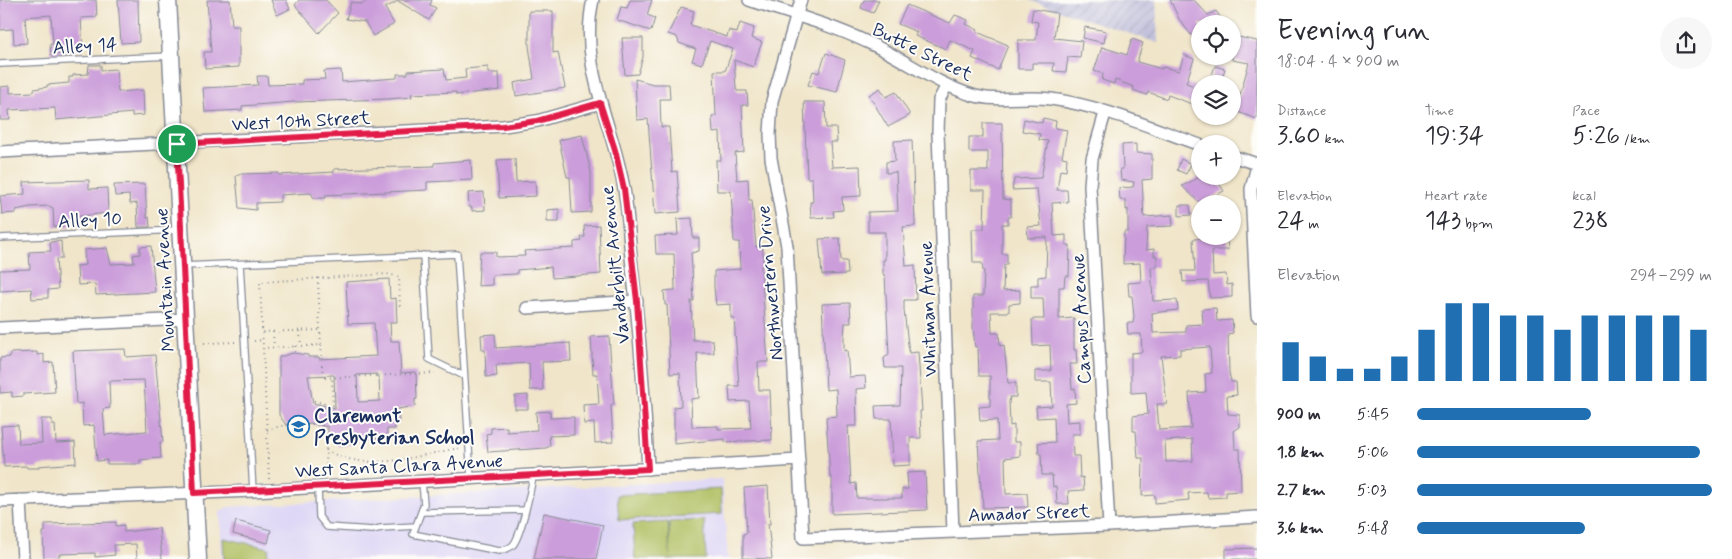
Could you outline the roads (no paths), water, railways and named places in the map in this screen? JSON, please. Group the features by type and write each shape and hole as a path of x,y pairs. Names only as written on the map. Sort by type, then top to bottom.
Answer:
{"main road":[{"name":"Mountain Avenue","path":"168,0 198,559"}],"street":[{"name":"Vanderbilt Avenue","path":"593,0 589,46 600,103 615,150 624,189 637,301 648,469"},
{"name":"Butte Street","path":"749,0 869,43 947,85 973,95 993,98 1049,98 1078,104 1191,142"},
{"name":"Northwestern Drive","path":"801,0 772,101 770,134 771,158 787,246 803,538"},
{"name":"Whitman Avenue","path":"947,85 939,100 938,124 953,532"},
{"name":"West 10th Street","path":"0,152 503,126 537,121 600,103"},
{"name":"Campus Avenue","path":"1105,113 1092,159 1090,186 1110,526"},
{"path":"1241,159 1257,165 1251,189 1257,316"},
{"path":"527,308 637,301"},
{"path":"0,328 186,320"},
{"name":"West Santa Clara Avenue","path":"0,501 253,491 799,460"},
{"path":"20,500 23,559"},
{"name":"Amador Street","path":"803,538 1110,526 1257,517"}],"lane":[{"name":"Alley 14","path":"0,64 171,56"},
{"name":"Alley 10","path":"0,238 181,230"},
{"path":"183,266 457,254 471,479"},
{"path":"423,256 429,359 464,376"},
{"path":"240,264 253,491"},
{"path":"422,482 424,504 413,534 499,551 506,550 514,544 533,476"},
{"path":"318,487 319,516 327,527 372,530 416,526"},
{"path":"421,512 525,510"}],"place":[{"name":"Claremont Presbyterian School","path":"298,426"}]}
